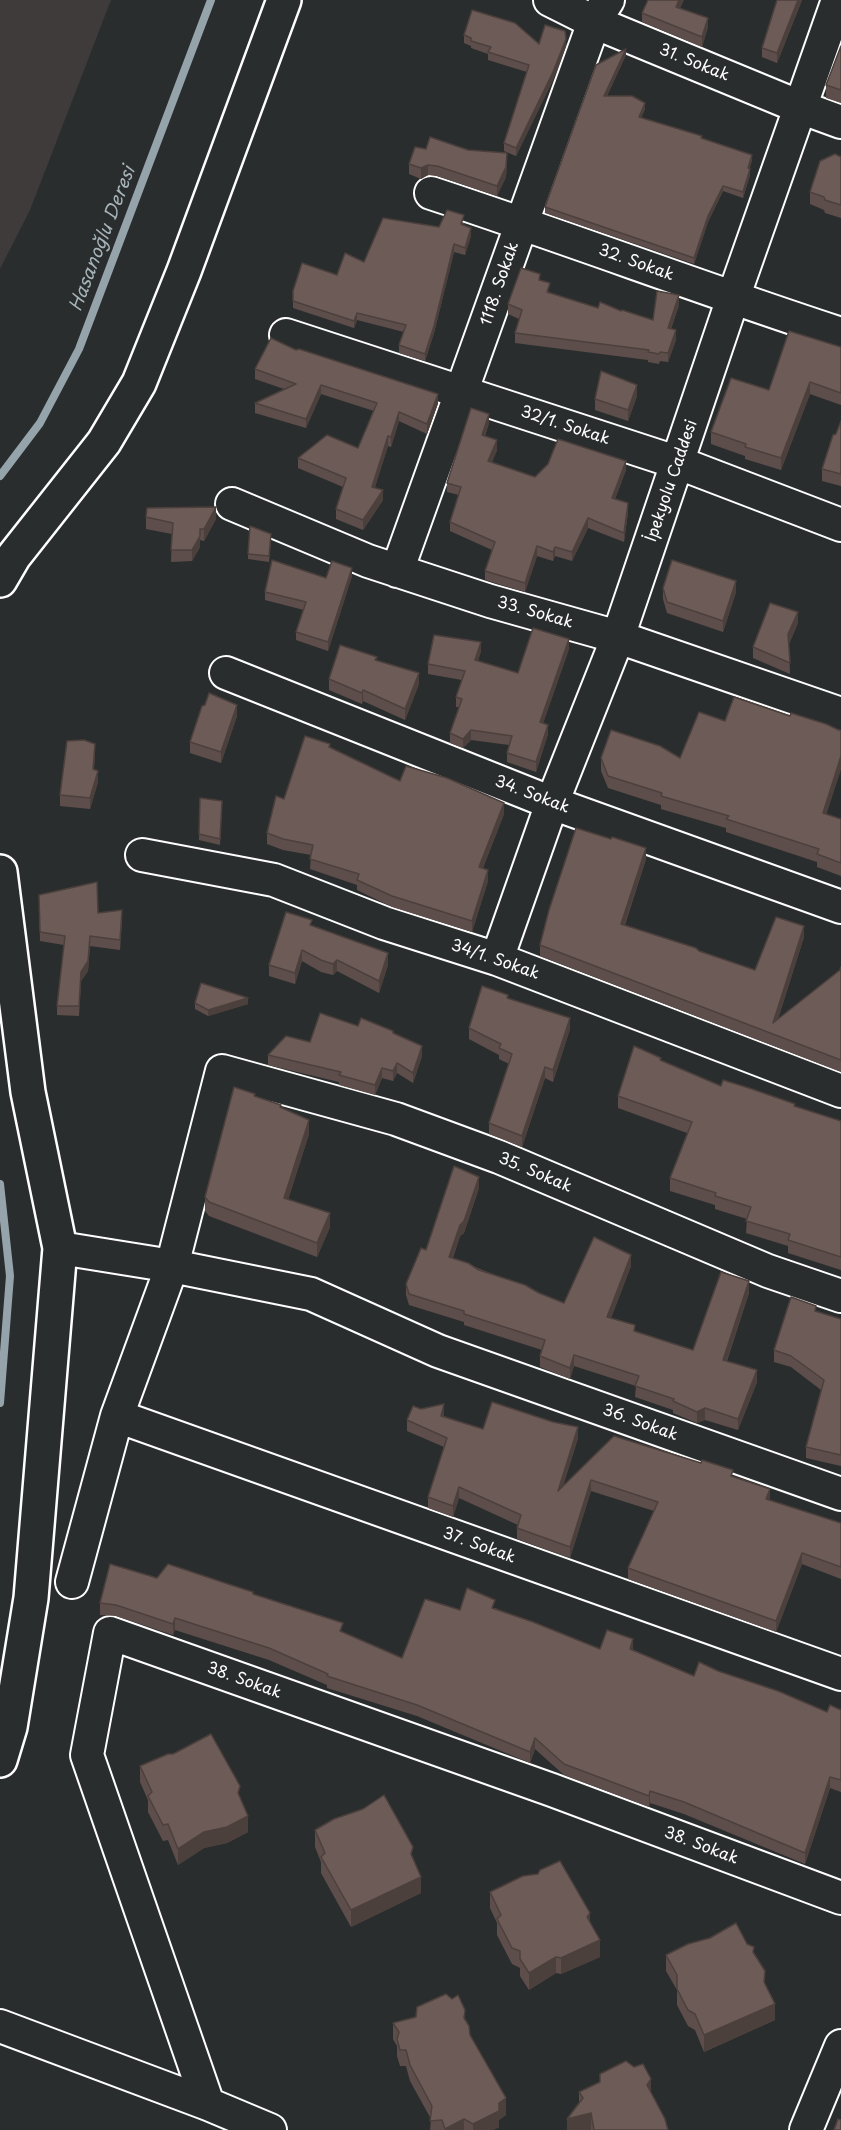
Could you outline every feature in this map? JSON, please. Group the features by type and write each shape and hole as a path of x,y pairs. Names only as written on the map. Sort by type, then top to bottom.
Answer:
{"street":[{"path":"0,580 14,556 104,442 139,383 184,271 284,0"},
{"name":"31. Sokak","path":"550,0 601,11 800,107 841,122"},
{"name":"İpekyolu Caddesi","path":"497,959 552,803 618,637 679,463 733,298 838,0"},
{"name":"1118. Sokak","path":"397,571 522,222 601,11"},
{"name":"32. Sokak","path":"430,193 522,222 733,298 841,334"},
{"name":"32/1. Sokak","path":"286,335 679,463 841,525"},
{"name":"33. Sokak","path":"231,504 397,571 490,601 618,637 841,714"},
{"name":"34. Sokak","path":"226,673 552,803 841,907"},
{"name":"34/1. Sokak","path":"142,855 274,880 384,923 497,959 841,1090"},
{"path":"0,872 28,1092 60,1248 31,1598 10,1727 0,1760"},
{"name":"35. Sokak","path":"172,1266 222,1071 396,1119 489,1154 768,1271 841,1296"},
{"name":"36. Sokak","path":"60,1248 172,1266 311,1294 438,1351 841,1494"},
{"path":"72,1582 117,1416 172,1266"},
{"name":"37. Sokak","path":"117,1416 841,1674"},
{"name":"38. Sokak","path":"208,2104 87,1755 110,1633 552,1790 841,1898"},
{"path":"0,2026 208,2104 270,2130"},
{"path":"806,2130 841,2046"}],"shaded area":[{"path":"0,0 111,0 30,210 0,269"}],"building":[{"path":"648,0 679,0 676,7 708,18 702,37 642,13"},
{"path":"777,0 798,0 777,53 762,48"},
{"path":"472,10 515,23 539,44 545,25 565,31 566,39 553,72 516,148 504,143 529,65 488,52 491,47 471,41 471,38 464,35"},
{"path":"841,46 841,90 826,85"},
{"path":"626,49 604,96 632,96 645,103 639,117 702,136 701,138 752,155 743,192 723,186 708,216 694,258 545,207 596,65"},
{"path":"430,137 468,150 507,153 506,167 497,186 437,166 428,165 421,168 409,164 415,147 426,149"},
{"path":"835,154 841,157 841,205 810,192 820,161"},
{"path":"447,210 464,215 461,224 471,228 465,248 454,244 425,354 399,345 406,325 357,313 354,321 293,301 293,291 302,263 337,275 345,253 364,262 383,218 439,227"},
{"path":"521,268 540,274 539,280 550,283 547,292 598,308 600,302 653,320 657,291 679,295 668,328 676,330 668,353 660,352 659,354 648,352 649,350 515,333 522,310 508,304"},
{"path":"789,331 841,347 841,393 810,382 781,458 745,447 746,444 711,432 731,378 769,390"},
{"path":"271,338 296,350 299,349 438,394 427,424 399,412 391,437 388,436 372,487 383,490 363,520 336,509 346,478 298,458 327,435 358,448 377,403 321,385 306,419 255,403 296,384 255,369"},
{"path":"601,371 637,385 628,410 595,399"},
{"path":"471,408 489,414 482,435 497,440 488,461 535,477 548,464 558,439 626,461 612,498 628,503 624,533 588,518 572,552 555,547 553,552 537,546 525,583 485,571 495,542 450,522 461,487 447,483"},
{"path":"841,421 841,474 822,469 833,435 836,434"},
{"path":"216,507 204,529 200,529 200,536 192,550 171,550 173,523 146,517 147,508"},
{"path":"250,526 271,534 269,556 248,554"},
{"path":"272,560 326,578 332,561 352,568 328,642 296,632 306,602 265,592"},
{"path":"672,560 736,581 723,621 667,602 663,588"},
{"path":"770,603 798,612 788,634 790,663 753,647"},
{"path":"533,628 569,639 540,722 548,725 536,762 507,753 512,736 471,730 463,739 450,733 462,699 456,697 465,671 428,664 434,635 481,642 475,660 518,673"},
{"path":"340,645 377,657 375,660 419,673 405,709 363,690 362,693 329,679"},
{"path":"209,693 237,705 221,752 190,742 202,706 205,705"},
{"path":"734,697 790,716 791,713 826,724 841,731 841,756 823,813 841,819 841,863 817,854 819,849 726,819 729,816 661,796 662,793 608,776 601,758 611,730 660,746 680,758 699,712 725,721"},
{"path":"305,736 330,744 329,747 400,781 406,766 447,778 504,803 479,867 488,870 472,921 392,896 357,880 359,874 310,859 313,845 267,833 276,796 284,799"},
{"path":"84,740 95,744 93,769 98,771 90,798 60,795 67,741"},
{"path":"200,798 222,801 220,839 199,834"},
{"path":"576,828 646,848 621,924 755,970 776,917 804,926 773,1023 841,967 841,1060 540,945"},
{"path":"97,882 98,913 122,910 120,940 90,936 88,961 81,972 79,1006 57,1006 65,936 40,932 39,895"},
{"path":"286,912 312,920 310,925 388,953 379,981 337,960 333,964 302,950 295,973 269,965"},
{"path":"201,983 248,998 208,1010 195,1003"},
{"path":"482,986 508,995 507,998 570,1018 553,1070 545,1067 522,1136 489,1123 512,1054 499,1048 501,1044 469,1028"},
{"path":"320,1013 358,1026 361,1018 422,1046 413,1073 397,1063 393,1071 382,1068 375,1085 339,1075 341,1072 268,1055 286,1036 310,1042"},
{"path":"634,1046 661,1058 660,1060 721,1086 723,1080 841,1121 841,1257 788,1240 790,1234 746,1221 751,1207 670,1178 692,1122 618,1096"},
{"path":"234,1087 281,1105 280,1107 309,1120 284,1198 330,1213 317,1243 209,1202 205,1197"},
{"path":"454,1166 479,1177 449,1257 468,1263 479,1270 525,1285 564,1303 594,1237 631,1255 607,1317 635,1325 634,1331 693,1350 721,1272 749,1281 723,1360 757,1370 738,1419 705,1408 697,1412 673,1401 674,1399 635,1386 639,1376 574,1355 570,1368 540,1356 545,1340 409,1294 406,1284 421,1248 426,1250"},
{"path":"791,1297 816,1306 815,1311 841,1319 841,1455 806,1447 824,1380 791,1356 774,1350"},
{"path":"492,1402 553,1422 578,1427 558,1491 614,1436 701,1463 702,1460 733,1470 731,1476 770,1489 766,1499 841,1523 841,1567 802,1553 776,1621 628,1568 658,1502 591,1480 570,1547 517,1528 521,1515 459,1487 453,1506 428,1497 447,1438 407,1420 413,1406 421,1409 444,1404 441,1416 483,1429"},
{"path":"110,1564 157,1578 168,1564 343,1623 340,1631 402,1658 425,1599 460,1610 467,1588 495,1600 492,1608 600,1649 607,1630 633,1639 630,1649 694,1676 699,1662 827,1712 830,1705 841,1710 841,1780 830,1777 805,1853 684,1802 650,1791 649,1796 564,1764 535,1738 530,1752 417,1705 327,1676 328,1674 269,1648 175,1618 173,1624 116,1605 100,1603"},
{"path":"211,1734 240,1786 238,1793 248,1816 227,1827 204,1832 178,1849 168,1824 163,1825 148,1796 152,1792 140,1766 173,1754"},
{"path":"384,1795 413,1847 411,1854 421,1877 351,1910 321,1857 325,1853 315,1830 334,1819 363,1809"},
{"path":"560,1861 590,1913 587,1917 600,1940 561,1958 556,1957 529,1973 520,1959 520,1951 512,1948 497,1919 501,1915 490,1892 523,1876 538,1874 540,1870"},
{"path":"736,1923 747,1944 754,1947 753,1952 765,1971 764,1982 775,2004 704,2035 695,2014 688,2010 677,1989 677,1975 666,1955 688,1944 710,1938"},
{"path":"446,1994 452,1999 458,1995 465,2010 464,2018 469,2026 470,2035 506,2098 499,2103 499,2111 473,2124 464,2119 445,2129 442,2120 430,2121 432,2106 410,2065 406,2050 400,2050 397,2039 399,2032 393,2023 416,2017 417,2007"},
{"path":"626,2061 634,2067 643,2064 651,2079 647,2085 665,2119 668,2130 594,2130 591,2113 567,2119 583,2098 579,2092 600,2082 600,2074"},
{"path":"838,2119 841,2120 841,2130 834,2130"}],"waterway":[{"name":"Hasanoğlu Deresi","path":"0,476 40,423 79,349 211,0"},
{"name":"Hasanoğlu Deresi","path":"0,1184 10,1276 0,1403"}]}
